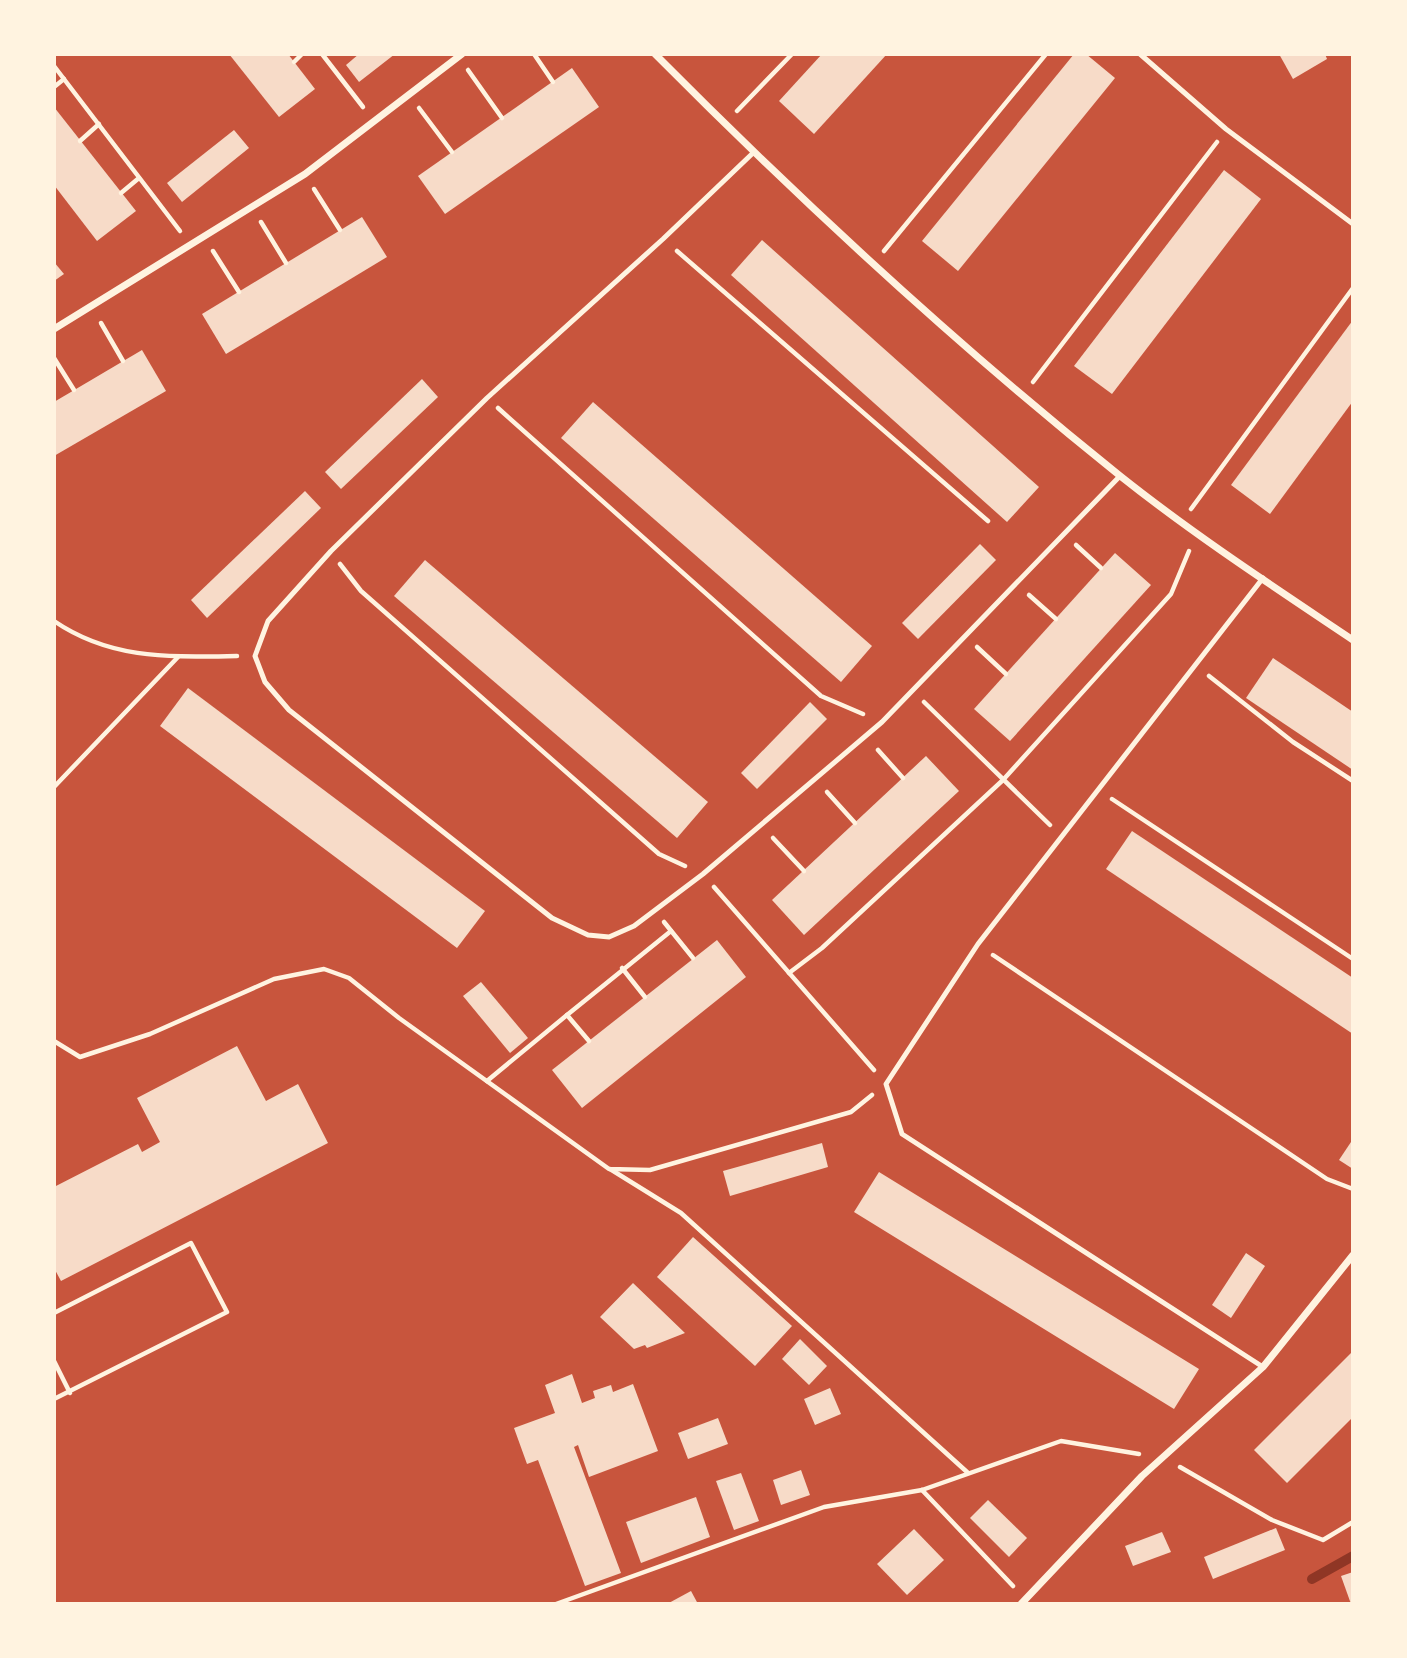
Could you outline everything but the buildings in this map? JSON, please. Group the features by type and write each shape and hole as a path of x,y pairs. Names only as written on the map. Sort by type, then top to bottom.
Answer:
{"street":[{"path":"655,54 724,124 874,263 1120,476 1353,640"},
{"path":"54,329 305,174 460,55"},
{"path":"1023,1601 1142,1476 1263,1367 1353,1255"}],"lane":[{"path":"1140,54 1226,130 1353,224"},
{"path":"754,152 663,239 487,398 331,551 268,621 255,656 265,682 289,710 552,918 588,934 609,937 634,926 703,874 882,722 1018,585 1120,476"},
{"path":"1263,578 1197,667 1097,788 978,944 886,1084 902,1134 1263,1367"}],"path":[{"path":"294,62 302,54"},
{"path":"322,54 374,121"},
{"path":"534,54 553,82"},
{"path":"724,124 792,54"},
{"path":"874,263 1046,54"},
{"path":"460,55 502,118"},
{"path":"54,66 191,246"},
{"path":"54,87 64,79"},
{"path":"409,95 452,152"},
{"path":"80,141 99,124"},
{"path":"1024,394 1226,130"},
{"path":"305,174 340,230"},
{"path":"121,193 140,178"},
{"path":"252,208 286,263"},
{"path":"205,237 239,292"},
{"path":"663,239 988,521"},
{"path":"1183,521 1353,288"},
{"path":"92,308 124,361"},
{"path":"54,358 74,390"},
{"path":"487,398 821,696 882,722"},
{"path":"789,973 822,948 1003,780 1171,594 1197,531"},
{"path":"1065,535 1101,568"},
{"path":"331,551 361,591 659,854 703,874 886,1084 851,1112 650,1170 609,1169"},
{"path":"1018,585 1056,619"},
{"path":"54,621 74,635 135,655 255,656"},
{"path":"965,638 1006,674"},
{"path":"54,787 178,657"},
{"path":"1197,667 1293,742 1353,781"},
{"path":"913,692 1061,836"},
{"path":"865,737 903,778"},
{"path":"814,779 855,823"},
{"path":"1097,788 1353,959"},
{"path":"760,825 804,872"},
{"path":"656,910 693,958"},
{"path":"486,1081 622,968 671,931"},
{"path":"978,944 1327,1179 1353,1189"},
{"path":"622,968 645,997"},
{"path":"54,1041 80,1057 150,1034 274,979 324,969 349,978 609,1169 681,1213 967,1472"},
{"path":"567,1015 589,1041"},
{"path":"54,1313 191,1243 227,1311 54,1399"},
{"path":"54,1361 70,1393"},
{"path":"556,1604 824,1507 922,1490 1061,1441 1164,1459 1272,1520 1323,1540 1353,1522"},
{"path":"922,1490 1023,1601"}],"waterway":[{"path":"1312,1579 1353,1556"}]}
